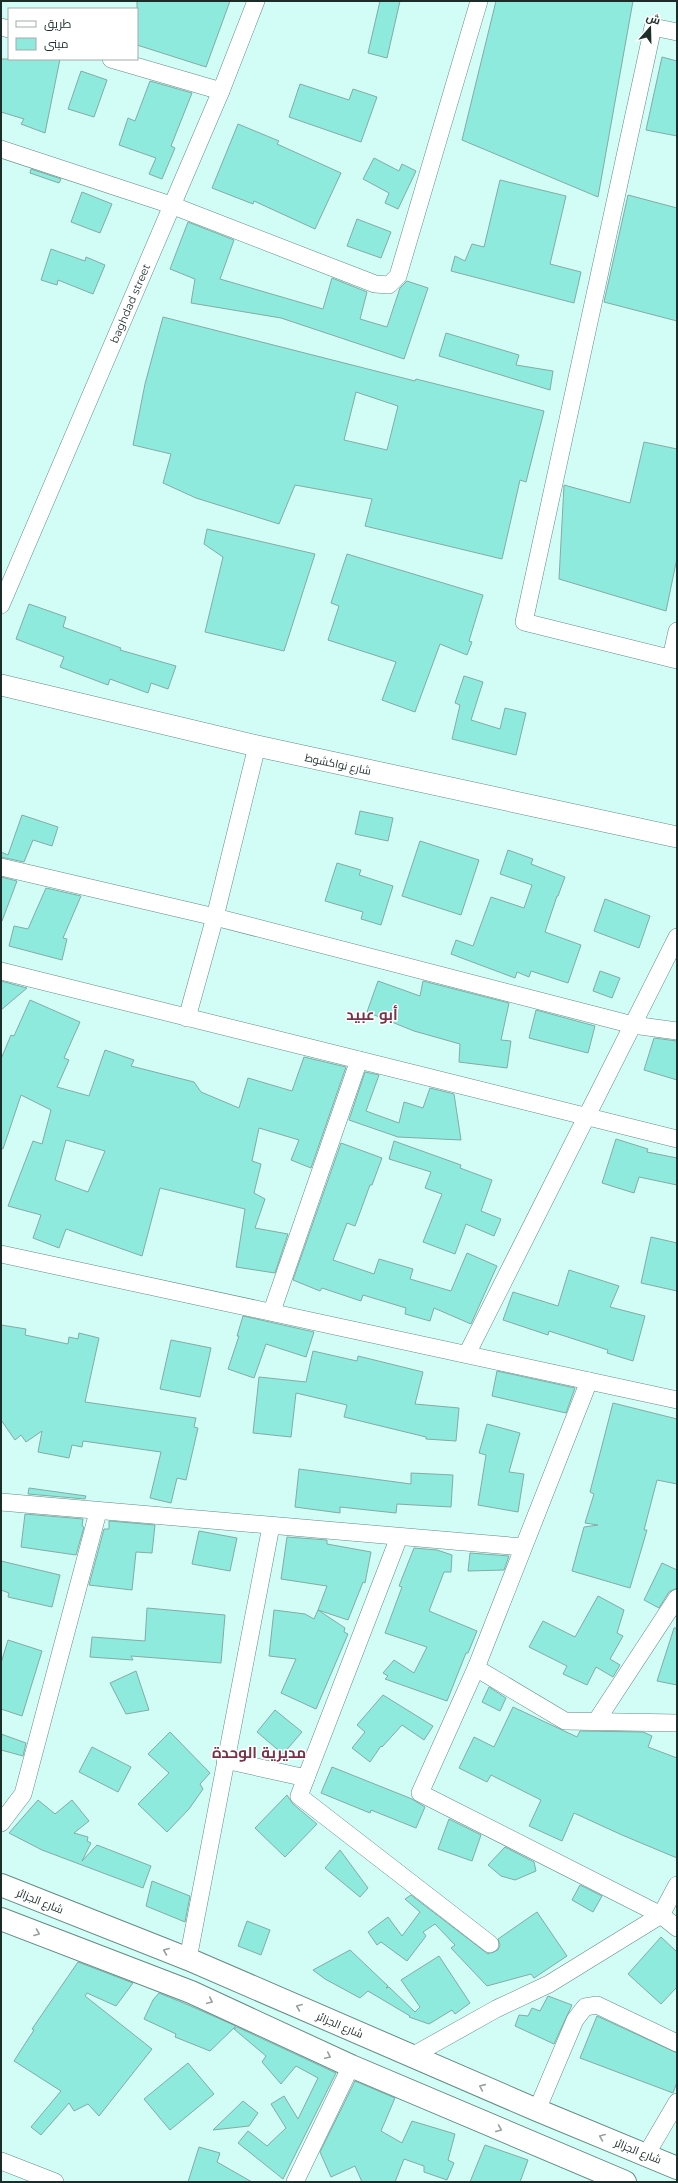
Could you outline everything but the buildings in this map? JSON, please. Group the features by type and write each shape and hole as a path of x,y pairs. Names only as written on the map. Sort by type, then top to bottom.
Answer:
{"main road":[{"name":"شارع الجزائر","path":"1,1886 188,1959 537,2110 677,2168"},
{"path":"1,1919 191,1992 351,2066 625,2182"},
{"path":"188,1959 191,1992"}],"street":[{"name":"baghdad street","path":"1,604 221,91 256,1"},
{"path":"1,150 171,205 375,284 389,285 398,276 478,1"},
{"path":"677,32 653,27 524,622 674,659 677,630"},
{"path":"114,60 221,91"},
{"name":"شارع نواكشوط","path":"1,685 257,746 677,837"},
{"path":"187,1018 215,917 257,746"},
{"path":"1,867 215,917 633,1025 677,1031"},
{"path":"467,1354 677,936"},
{"path":"1,971 677,1140"},
{"path":"272,1312 359,1060"},
{"path":"1,1254 677,1400"},
{"path":"589,1381 476,1668 420,1793 661,1915 677,1928"},
{"path":"1,1502 98,1512 523,1547"},
{"path":"1,1823 23,1794 98,1512"},
{"path":"188,1959 271,1526"},
{"path":"399,1537 299,1796 490,1944"},
{"path":"597,1720 677,1598"},
{"path":"476,1668 565,1721 597,1720 677,1723"},
{"path":"225,1760 306,1778"},
{"path":"412,2056 496,2010 549,1984 661,1915 677,1885"},
{"path":"537,2110 575,2020 585,2007 597,2005 677,2043"},
{"path":"295,2182 351,2066"},
{"path":"646,2154 677,2102"},
{"path":"1,2161 54,2182"}],"district":[{"name":"أبو عبيد","path":"372,1015"},
{"name":"مديرية الوحدة","path":"259,1753"}]}
